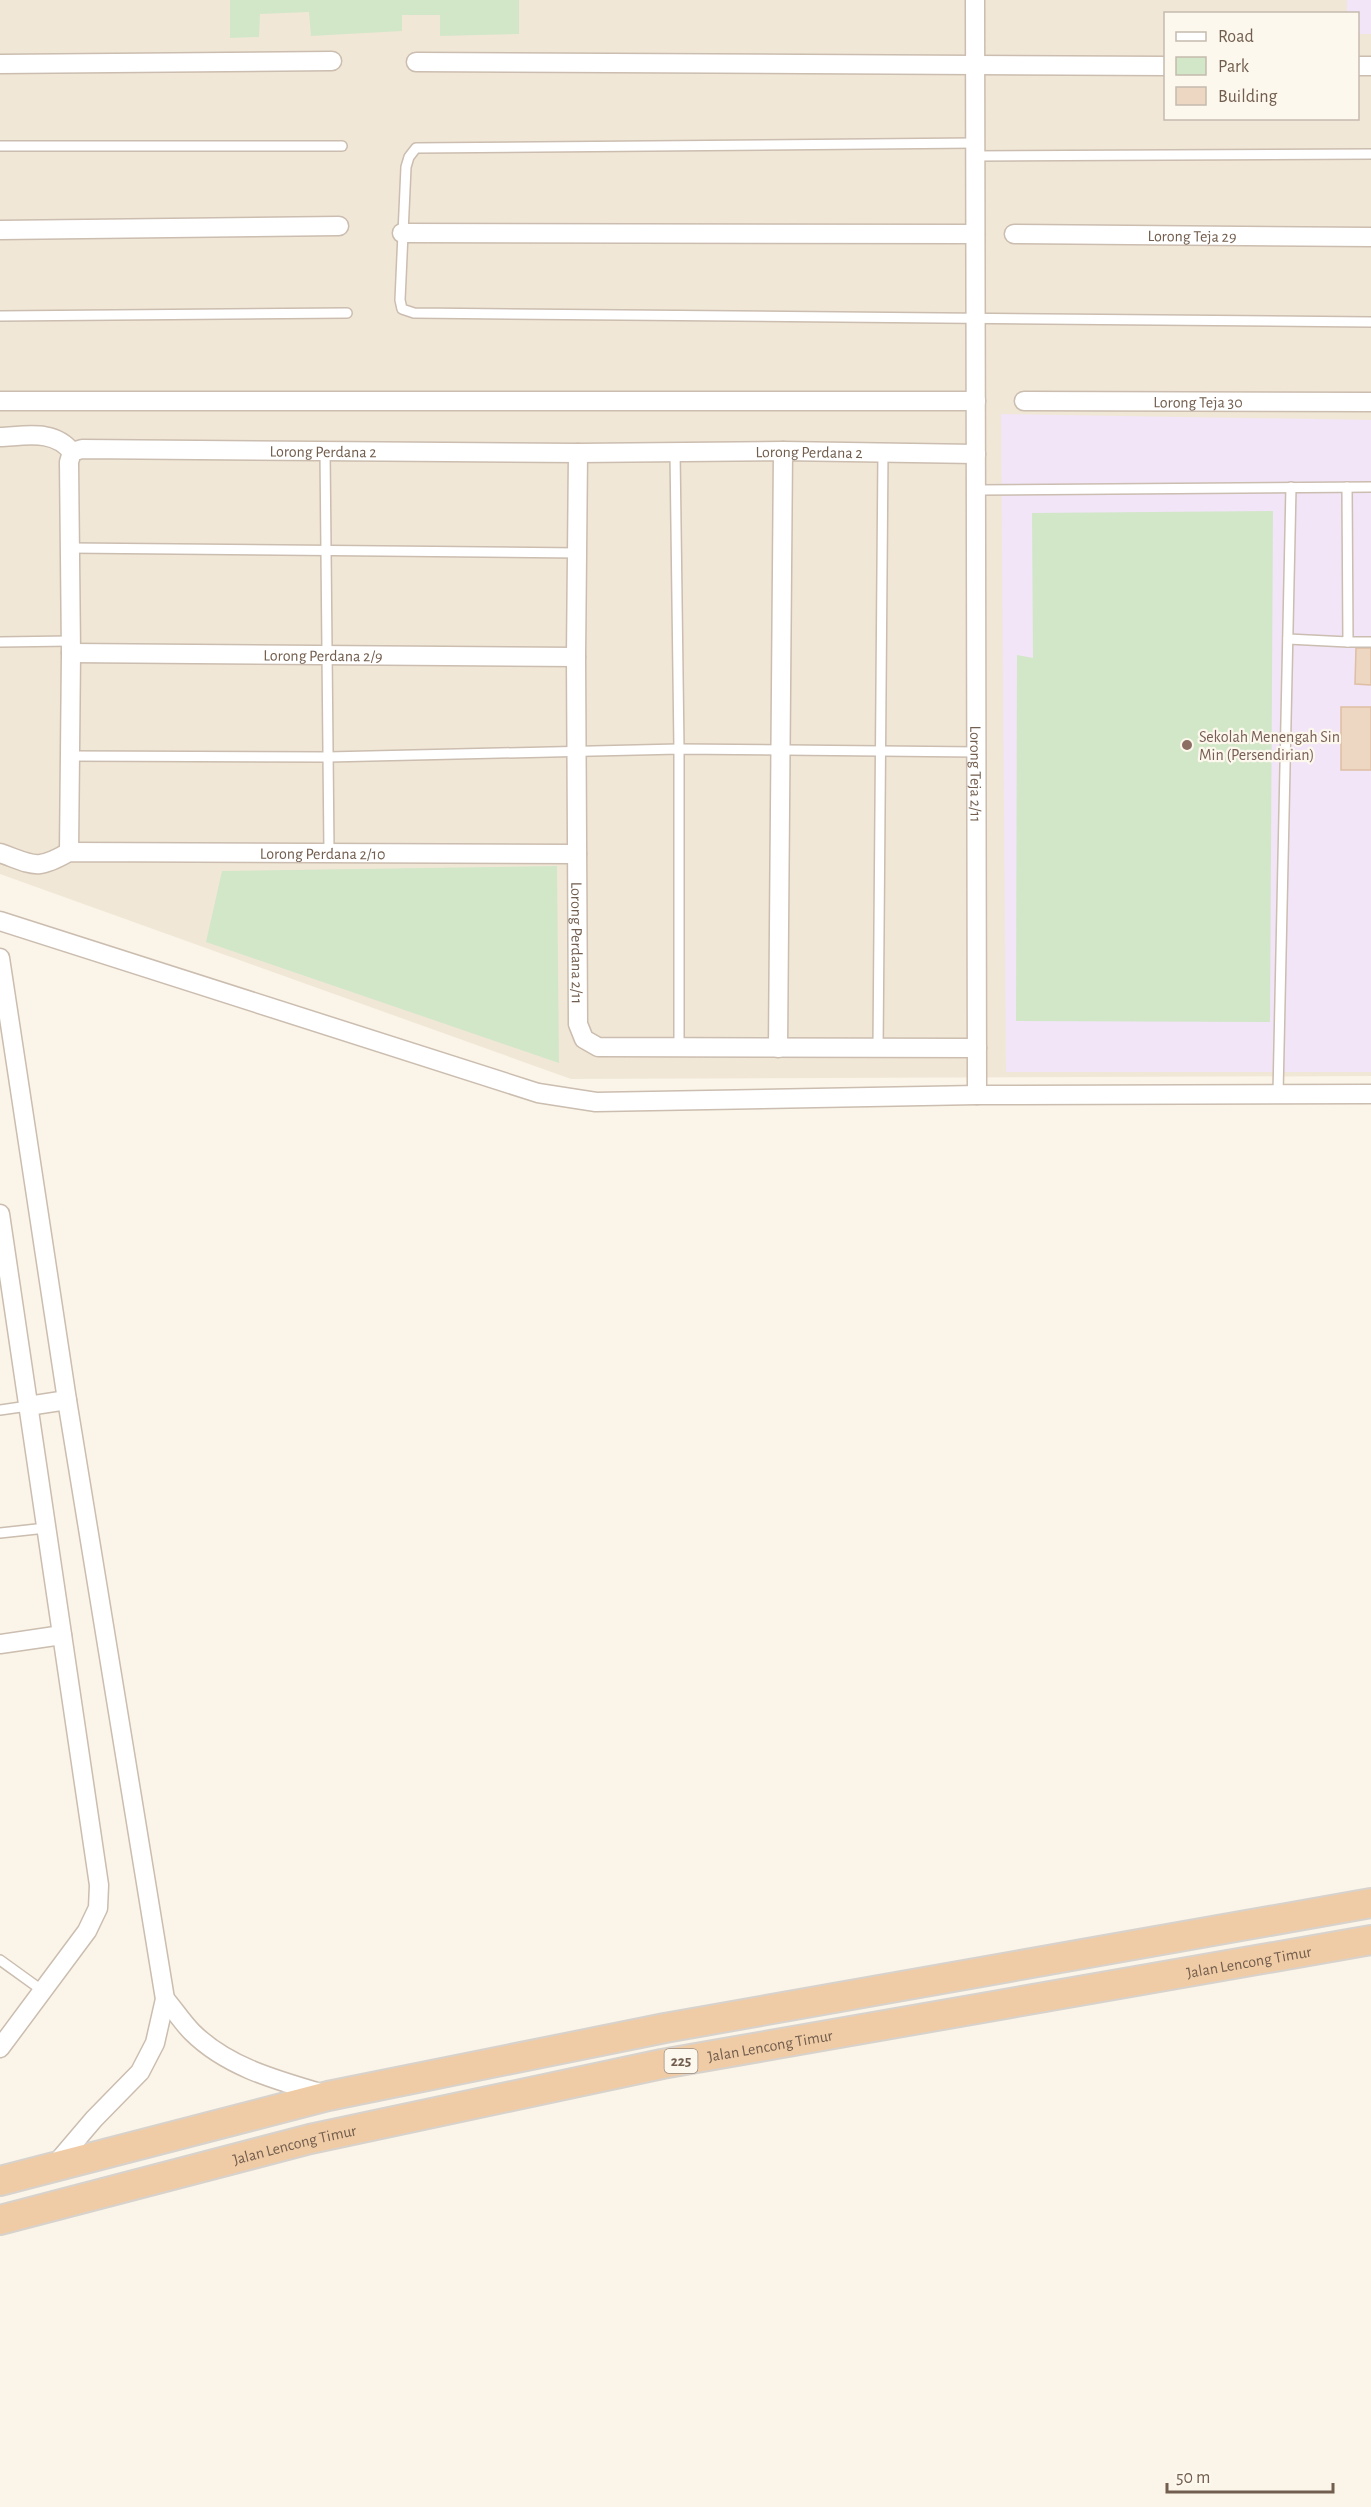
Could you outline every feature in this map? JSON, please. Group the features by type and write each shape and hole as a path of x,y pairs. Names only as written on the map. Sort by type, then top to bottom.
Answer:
{"highway":[{"name":"225","path":"0,2181 328,2096 665,2028 1371,1903"},
{"name":"Jalan Lencong Timur","path":"0,2220 310,2139 662,2064 1371,1940"}],"street":[{"name":"Lorong Teja 2/11","path":"975,0 977,1095"},
{"path":"0,64 332,61"},
{"path":"416,62 1164,66"},
{"path":"0,230 339,226"},
{"path":"402,233 975,234"},
{"name":"Lorong Teja 29","path":"1014,234 1371,237"},
{"path":"0,401 976,401"},
{"name":"Lorong Teja 30","path":"1024,401 1371,402"},
{"path":"0,437 47,435 66,444 72,452 69,462 71,647 69,852 43,865 34,865 0,853"},
{"name":"Lorong Perdana 2","path":"72,452 82,449 578,453 783,451 976,454"},
{"path":"778,1048 783,451"},
{"name":"Lorong Perdana 2/11","path":"578,453 579,553 576,657 578,1024 584,1039 598,1047 977,1048"},
{"name":"Lorong Perdana 2/9","path":"71,647 327,654 576,657"},
{"name":"Lorong Perdana 2/10","path":"69,852 577,854"},
{"path":"0,921 538,1093 596,1102 977,1095 1371,1094"},
{"path":"0,958 67,1400 165,1999 155,2043 140,2072 94,2119 54,2166"},
{"path":"0,1214 99,1885 98,1908 87,1931 0,2048"},
{"path":"28,1406 67,1400"},
{"path":"0,1644 62,1635"},
{"path":"165,1999 192,2032 231,2060 264,2076 328,2096"}],"lane":[{"path":"0,146 342,146"},
{"path":"1371,154 416,147 406,167 400,300 402,309 414,313 1371,322"},
{"path":"0,316 347,313"},
{"path":"325,450 329,852"},
{"path":"675,451 679,749 679,1048"},
{"path":"878,1049 883,452"},
{"path":"976,490 1371,486"},
{"path":"1278,1094 1291,487"},
{"path":"1347,487 1348,642"},
{"path":"70,548 579,553"},
{"path":"1288,639 1371,642"},
{"path":"0,642 71,647"},
{"path":"70,756 328,757 679,749 976,752"},
{"path":"0,1410 28,1406"},
{"path":"0,1533 46,1528"},
{"path":"0,1960 43,1991"}],"shaded area":[{"path":"0,0 1371,0 1371,1076 571,1079 0,874"},
{"path":"1347,0 1371,0 1371,34 1359,34 1359,12 1347,12"},
{"name":"Sekolah Menengah Sin Min (Persendirian)","path":"1001,414 1371,420 1371,1072 1006,1072"}],"green space":[{"path":"230,0 519,0 519,34 440,36 440,15 402,15 402,31 311,36 309,12 260,14 259,37 230,38"},
{"path":"1273,511 1270,1022 1016,1021 1017,655 1033,658 1032,513"},
{"path":"557,866 559,1063 206,942 222,871"}],"building":[{"path":"1356,648 1371,648 1371,685 1355,684"},
{"path":"1341,707 1371,707 1371,770 1341,770"}],"place":[{"name":"Sekolah Menengah Sin Min (Persendirian)","path":"1187,745"}]}
